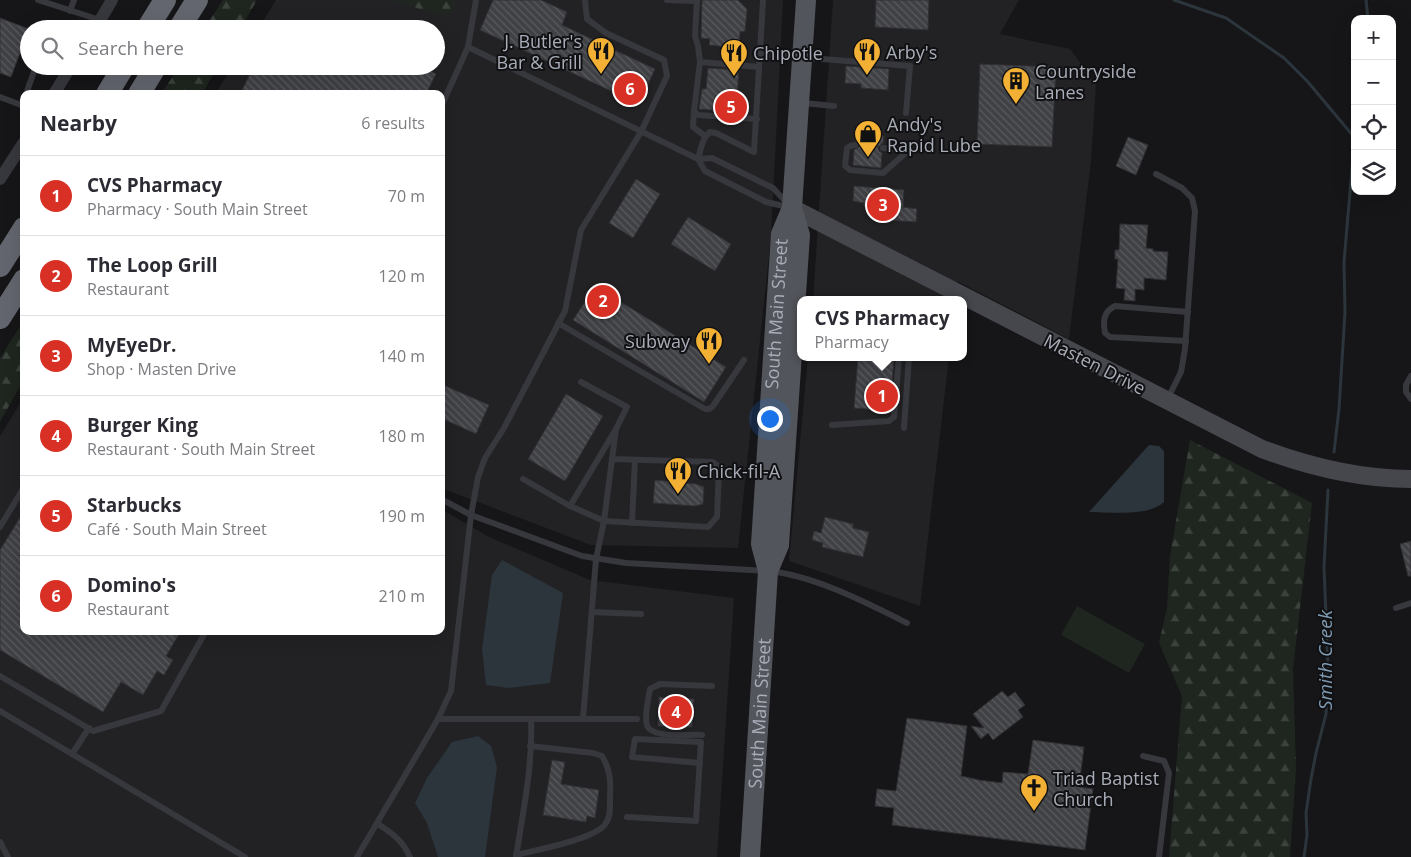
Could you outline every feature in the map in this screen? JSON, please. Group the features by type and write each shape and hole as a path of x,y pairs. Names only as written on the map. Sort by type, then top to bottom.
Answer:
{"highway":[{"path":"153,20 165,0"},
{"path":"185,20 197,0"},
{"path":"109,90 119,75"},
{"path":"141,90 151,75"},
{"path":"0,266 20,234"},
{"path":"0,318 20,286"}],"main road":[{"name":"South Main Street","path":"750,857 768,571 761,544 771,384 781,234 792,208 806,0"}],"street":[{"path":"100,20 112,0"},
{"path":"56,90 66,75"},
{"path":"0,179 20,148"},
{"name":"Masten Drive","path":"792,208 963,296"},
{"name":"Masten Drive","path":"967,298 1240,439 1285,458 1354,475 1411,479"}],"lane":[{"path":"38,0 70,11 87,20"},
{"path":"70,11 74,0"},
{"path":"445,98 468,47 476,0"},
{"path":"668,0 697,0 695,36 700,62 693,127 705,136"},
{"path":"763,0 754,152 716,133 710,132 705,136 698,159 705,171 766,202 792,208"},
{"path":"357,857 438,719 451,691 471,515 478,477 485,458 504,428 565,311 581,230 642,132 668,76 664,60 606,33 587,18 584,1"},
{"path":"468,47 698,159 712,158 773,188 792,208"},
{"path":"760,54 832,61 843,59 910,66 906,113"},
{"path":"700,62 759,67"},
{"path":"27,90 33,75"},
{"path":"0,97 20,105"},
{"path":"799,102 834,106"},
{"path":"694,111 698,115 757,119"},
{"path":"855,145 846,148 845,166 850,170 883,173 909,150 883,148"},
{"path":"1156,174 1182,188 1192,198 1195,211 1186,341 1181,372 1167,401"},
{"path":"1186,341 1110,337 1105,333 1105,316 1108,309 1115,306 1188,312"},
{"path":"558,323 705,409 713,406 744,360"},
{"path":"832,425 889,421 894,417 899,361"},
{"path":"904,428 909,361"},
{"path":"1411,376 1406,385 1406,392 1411,399"},
{"path":"570,506 627,407 581,382"},
{"path":"583,719 596,559 604,520 616,429"},
{"path":"524,479 570,506 604,520 708,527 717,517 719,467 713,462 612,459"},
{"path":"632,523 635,460"},
{"path":"0,527 20,494"},
{"path":"445,501 471,515 568,552 596,559 626,563 768,571 789,574 820,584 907,623"},
{"path":"1396,608 1411,603"},
{"path":"592,612 641,614"},
{"path":"0,676 94,730 160,711 204,635"},
{"path":"702,734 657,734 653,732 646,722 648,694 650,689 660,684 712,686"},
{"path":"0,711 245,857"},
{"path":"438,719 638,719"},
{"path":"530,746 593,753 602,756 610,768 609,813 606,823 596,833 516,856 528,776 531,719"},
{"path":"72,754 89,728"},
{"path":"627,818 696,820 700,763 701,742 636,738 632,757 700,763"},
{"path":"1143,756 1164,761 1169,774 1159,857"},
{"path":"378,824 402,842 410,857"},
{"path":"0,842 8,857"}],"shaded area":[{"path":"276,0 783,0 771,236 738,548 591,545 445,490 445,90 218,90 227,75 445,75 445,20 264,20"},
{"path":"833,0 1019,0 1000,34 1070,49 1096,84 1091,161 1069,339 957,281 955,296 813,296"},
{"path":"808,361 949,361 920,606 789,561"},
{"path":"20,404 20,635 445,635 445,511 489,537 590,580 734,598 717,857 0,857 0,436"},
{"path":"1149,445 1159,446 1164,451 1164,502 1157,507 1139,512 1089,512"},
{"path":"502,560 563,593 550,683 509,688 486,685 482,649 492,575"},
{"path":"478,736 491,746 497,767 485,857 438,857 427,823 415,803 427,778 452,742"}],"green space":[{"path":"223,0 257,0 245,20 210,20"},
{"path":"392,0 455,0 452,13 429,12"},
{"path":"174,75 213,75 204,90 164,90"},
{"path":"20,326 20,386 0,422 0,358"},
{"path":"1190,440 1312,503 1293,669 1296,769 1290,857 1169,857 1182,696 1159,643 1167,608 1170,556"},
{"path":"1077,606 1145,644 1129,673 1061,635"}],"building":[{"path":"493,0 541,0 567,12 562,25 655,69 639,104 480,30"},
{"path":"702,0 738,0 747,9 745,31 740,32 739,48 709,45 710,39 701,38"},
{"path":"876,0 929,0 928,30 875,27"},
{"path":"0,18 20,26 20,53 11,77 0,73"},
{"name":"Countryside Lanes","path":"980,64 1056,67 1052,147 977,144"},
{"name":"Arby's","path":"846,66 889,69 888,90 861,88 861,84 845,83"},
{"path":"708,68 739,70 736,112 699,109 702,89 706,89"},
{"path":"250,75 436,75 428,90 242,90"},
{"name":"Andy's Rapid Lube","path":"856,134 884,136 883,143 878,147 882,153 881,168 853,165 854,150 860,146 859,142 855,140"},
{"path":"1128,137 1148,145 1136,175 1116,166"},
{"path":"636,179 660,194 633,238 609,223"},
{"path":"854,186 904,190 903,207 917,209 916,222 888,220 888,214 876,213 877,208 864,207 864,203 853,201"},
{"path":"688,217 731,244 715,271 671,244"},
{"path":"1120,224 1148,225 1146,248 1153,249 1153,251 1168,252 1166,280 1144,278 1144,290 1135,289 1135,301 1124,300 1125,289 1116,288 1118,259 1115,259 1115,250 1119,250"},
{"path":"595,286 726,367 704,402 573,320"},
{"path":"858,361 894,361 890,411 854,408"},
{"path":"445,386 489,405 476,434 445,420"},
{"path":"566,394 603,416 565,481 528,459"},
{"name":"Chick-fil-A","path":"655,480 696,484 704,487 703,504 695,506 653,503"},
{"path":"825,517 853,524 853,528 869,532 863,557 822,547 823,543 812,540 814,531 821,533"},
{"path":"20,518 20,635 179,635 166,656 173,660 164,675 157,671 143,695 121,682 103,712 0,650 0,550"},
{"path":"1411,541 1411,576 1408,576 1400,544"},
{"path":"1002,691 1008,697 1015,692 1025,705 1018,710 1023,717 993,740 988,733 981,739 971,726 984,728 973,714"},
{"path":"659,697 694,699 692,727 658,726"},
{"path":"907,718 967,726 961,776 979,780 1002,783 1003,772 1028,774 1033,740 1084,747 1079,787 1093,789 1085,850 892,825 894,808 875,806 877,789 896,791"},
{"path":"552,760 565,762 561,784 599,790 595,818 587,816 586,822 543,815"}],"waterway":[{"path":"1174,0 1226,18 1284,58 1308,82 1351,133"},
{"name":"Smith Creek","path":"1366,0 1368,15"},
{"name":"Smith Creek","path":"1334,452 1339,409 1345,312 1344,262 1354,150"},
{"name":"Smith Creek","path":"1304,857 1307,835 1306,813 1311,779 1326,714 1328,666 1324,567 1328,490"}],"place":[{"name":"J. Butler's Bar & Grill","path":"601,75"},
{"name":"Arby's","path":"867,76"},
{"name":"Chipotle","path":"734,77"},
{"name":"Domino's","path":"630,89"},
{"name":"Countryside Lanes","path":"1016,105"},
{"name":"Starbucks","path":"731,107"},
{"name":"Andy's Rapid Lube","path":"868,158"},
{"name":"MyEyeDr.","path":"883,205"},
{"name":"The Loop Grill","path":"603,301"},
{"name":"Subway","path":"709,365"},
{"name":"CVS Pharmacy","path":"882,396"},
{"name":"Chick-fil-A","path":"678,495"},
{"name":"Burger King","path":"676,712"},
{"name":"Triad Baptist Church","path":"1034,812"}]}
